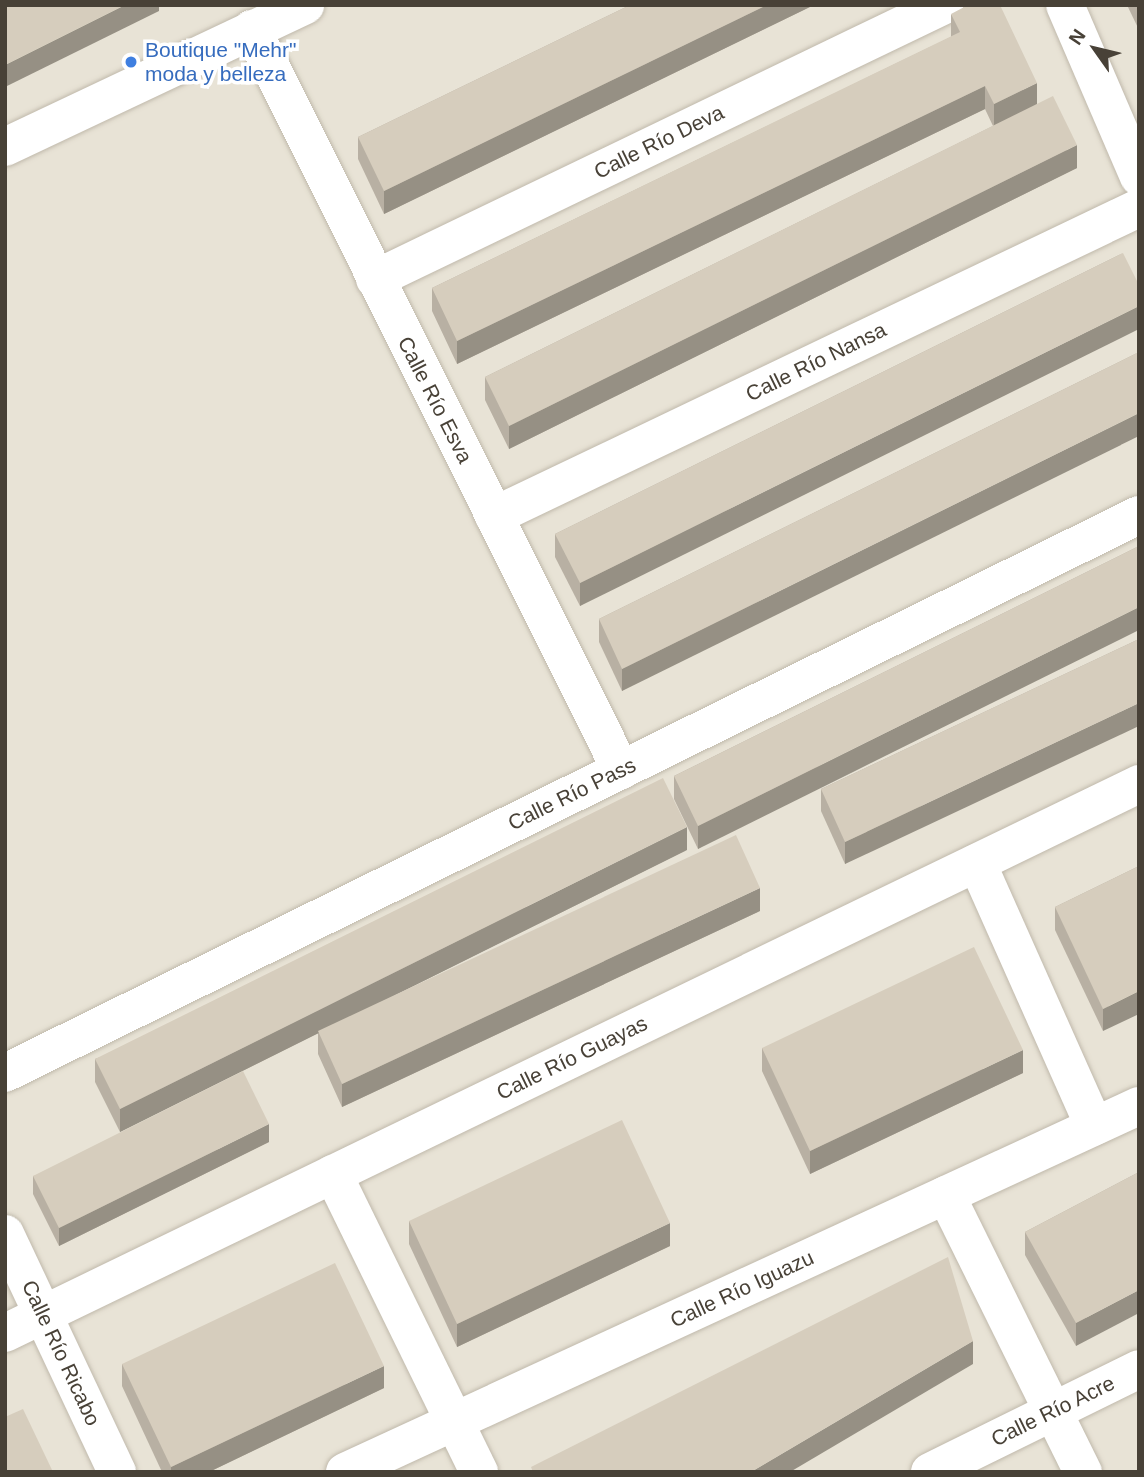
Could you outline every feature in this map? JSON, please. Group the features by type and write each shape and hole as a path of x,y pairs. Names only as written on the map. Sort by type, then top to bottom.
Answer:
{"street":[{"path":"5,147 305,5"},
{"name":"Calle Río Deva","path":"374,279 944,5"},
{"path":"1065,5 1139,177"},
{"name":"Calle Río Esva","path":"252,29 374,279 621,770"},
{"name":"Calle Río Nansa","path":"494,516 1139,208"},
{"name":"Calle Río Pass","path":"5,1073 1139,514"},
{"name":"Calle Río Guayas","path":"5,1333 1139,784"},
{"path":"977,863 1094,1126"},
{"name":"Calle Río Iguazu","path":"345,1472 1139,1106"},
{"path":"333,1174 479,1472"},
{"path":"946,1195 1055,1410 1083,1472"},
{"name":"Calle Río Ricabo","path":"5,1234 117,1472"},
{"name":"Calle Río Acre","path":"930,1472 1139,1369"}],"shaded area":[{"path":"5,5 1139,5 1139,1472 5,1472"}],"building":[{"path":"5,5 125,5 5,65"},
{"path":"630,5 767,5 384,191 358,137"},
{"path":"968,5 1000,5 1037,83 994,104 985,86 457,341 432,288 960,32 951,14"},
{"path":"1053,96 1077,145 509,426 485,377"},
{"path":"1123,253 1139,285 1139,306 580,583 555,534"},
{"path":"1139,352 1139,413 622,669 599,619"},
{"path":"1139,546 1139,607 698,826 674,776"},
{"path":"1139,639 1139,703 845,842 821,789"},
{"path":"663,778 687,827 120,1109 95,1059"},
{"path":"736,835 760,888 342,1084 318,1031"},
{"path":"1139,866 1139,991 1103,1009 1055,907"},
{"path":"974,947 1023,1050 810,1151 762,1048"},
{"path":"243,1071 269,1124 59,1228 33,1176"},
{"path":"622,1120 670,1223 457,1324 409,1221"},
{"path":"1139,1172 1139,1290 1076,1323 1025,1232"},
{"path":"948,1257 973,1341 751,1472 533,1472 531,1467"},
{"path":"335,1263 384,1366 171,1467 122,1364"},
{"path":"23,1409 53,1472 5,1472 5,1417"}],"place":[{"name":"Boutique \"Mehr\" moda y belleza","path":"131,62"}]}
